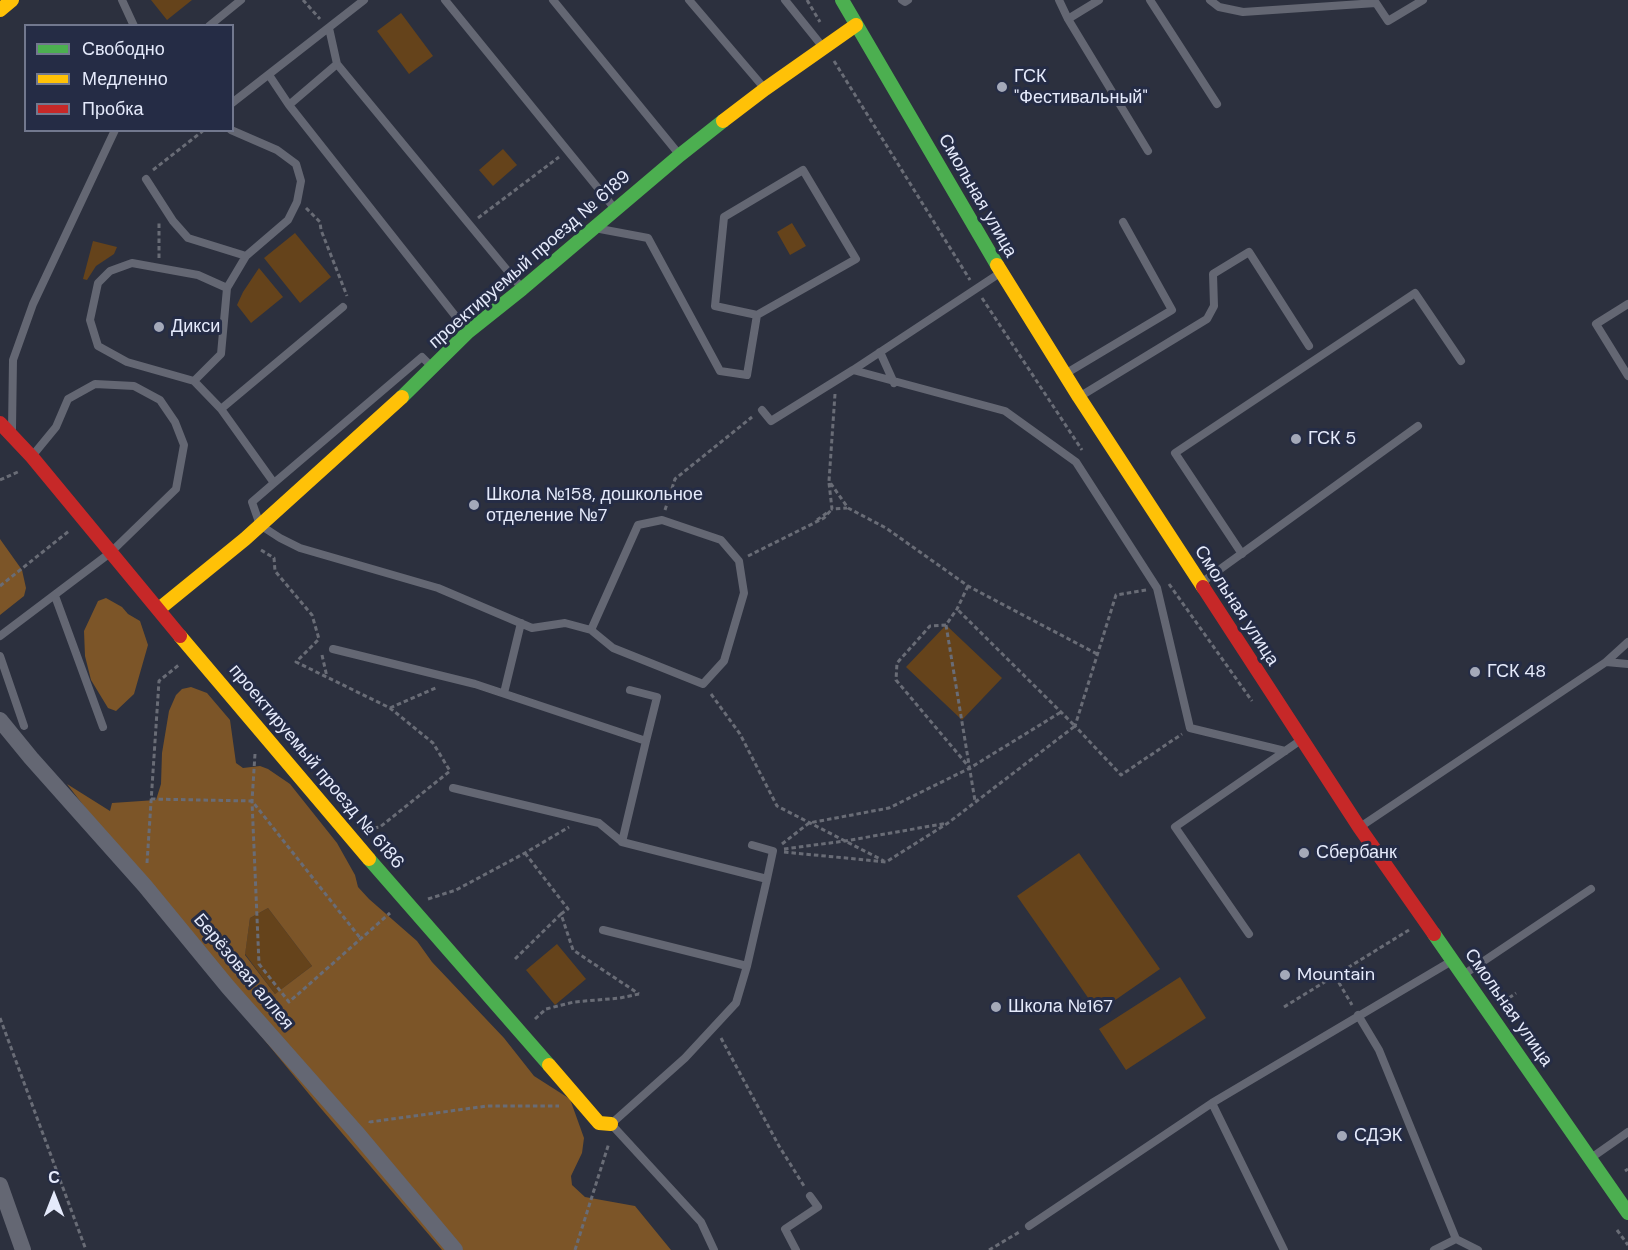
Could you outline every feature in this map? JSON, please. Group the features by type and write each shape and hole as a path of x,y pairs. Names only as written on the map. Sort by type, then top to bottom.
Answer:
{"street":[{"path":"0,10 12,0"},
{"name":"Смольная улица","path":"842,0 1001,273 1064,375 1359,827 1628,1213"},
{"name":"проектируемый проезд № 6189","path":"159,609 260,525 433,368 468,332 680,155 765,89 856,25"},
{"name":"проектируемый проезд № 6186","path":"0,423 32,457 257,728 407,902 585,1106 605,1123"},
{"name":"Берёзовая аллея","path":"0,720 145,885 228,987 455,1250"},
{"path":"0,1185 23,1250"}],"lane":[{"path":"122,0 133,24"},
{"path":"211,24 241,0"},
{"path":"234,101 364,0"},
{"path":"445,0 615,209"},
{"path":"554,0 680,155"},
{"path":"689,0 765,89"},
{"path":"785,0 823,47"},
{"path":"902,0 905,2 908,0"},
{"path":"1059,0 1068,19 1148,151"},
{"path":"1068,19 1099,0"},
{"path":"1150,0 1217,104"},
{"path":"1210,0 1219,7 1243,12 1375,2 1388,21 1424,0"},
{"path":"1300,0 1305,9"},
{"path":"328,28 337,64 522,289"},
{"path":"289,105 337,64"},
{"path":"269,75 289,105 468,332"},
{"path":"194,381 221,354 227,288 246,255 288,220 297,202 301,181 296,164 277,150 234,131"},
{"path":"12,436 14,360 33,304 114,132"},
{"path":"803,170 856,259 757,315 715,306 724,217 803,170"},
{"path":"146,179 173,221 188,238 246,255"},
{"path":"1064,375 1172,310 1123,222"},
{"path":"594,228 648,238 720,371 747,375 757,315"},
{"path":"1079,397 1207,319 1214,306 1213,274 1249,252 1309,346"},
{"path":"227,288 198,275 132,263 110,271 98,283 90,320 98,346 127,362 194,381 221,409 274,483"},
{"path":"762,410 771,421 1001,273"},
{"path":"1242,554 1175,453 1415,293 1461,361"},
{"path":"1628,304 1596,324 1628,376"},
{"path":"221,409 343,307"},
{"path":"880,352 894,383"},
{"path":"433,368 422,357 252,502 260,525 300,548 438,588 532,628 565,623 591,630 613,648 703,684 724,661 744,594 739,561 721,540 662,520 638,525 591,630"},
{"path":"853,370 894,383 1005,411 1076,462 1157,588 1190,728 1285,751"},
{"path":"0,636 110,553 176,489 184,445 175,422 160,400 134,386 95,384 68,399 56,428 32,457"},
{"path":"1201,584 1418,426"},
{"path":"55,596 103,727"},
{"path":"504,693 521,623"},
{"path":"1359,827 1606,662 1628,642"},
{"path":"333,649 504,693 646,741"},
{"path":"0,656 24,726"},
{"path":"1606,662 1628,664"},
{"path":"622,842 657,697 630,690"},
{"path":"1249,934 1175,827 1302,740"},
{"path":"453,788 599,823 622,842 767,879"},
{"path":"714,1250 701,1222 605,1123 685,1058 736,1003 747,966 773,851 752,845"},
{"path":"1463,975 1591,889"},
{"path":"603,930 747,966"},
{"path":"1029,1227 1212,1103 1453,960"},
{"path":"1358,1015 1379,1050 1456,1239 1478,1250"},
{"path":"1212,1103 1284,1250"},
{"path":"1590,1158 1628,1132"},
{"path":"795,1250 785,1229 818,1207 810,1196"},
{"path":"1434,1250 1456,1239"}],"path":[{"path":"303,0 328,28"},
{"path":"825,65 833,59 975,288"},
{"path":"146,179 155,167 201,132"},
{"path":"470,225 568,150"},
{"path":"159,268 160,200"},
{"path":"832,509 829,481 836,380"},
{"path":"662,520 675,479 762,410"},
{"path":"829,481 848,508 886,528 968,586 1096,654"},
{"path":"739,561 824,518 832,509 848,508"},
{"path":"0,586 83,520"},
{"path":"244,539 274,558 275,571 312,615 319,639 296,662 390,708 433,743 450,771 395,816"},
{"path":"773,851 886,862 948,822 1075,726 1116,595 1157,588 1168,581"},
{"path":"968,586 946,625 975,801"},
{"path":"957,609 1121,775 1190,728"},
{"path":"946,625 930,627 897,663 896,680 970,768"},
{"path":"145,885 159,681 195,652"},
{"path":"390,708 455,679"},
{"path":"703,684 740,734 777,806 886,862"},
{"path":"773,851 808,822 889,808 970,768 1061,712"},
{"path":"257,728 252,801 259,964 289,1002 407,902 456,890 582,819"},
{"path":"151,799 252,801"},
{"path":"252,801 361,939"},
{"path":"773,851 845,842 948,822"},
{"path":"515,958 568,909 525,853"},
{"path":"520,1032 546,1009 574,1002 639,994 573,950 561,914"},
{"path":"1284,1007 1411,929"},
{"path":"1335,976 1358,1015"},
{"path":"0,1018 86,1250"},
{"path":"724,1029 720,1037 779,1146 810,1196"},
{"path":"368,1147 370,1122 487,1106 585,1106"},
{"path":"575,1250 610,1140 605,1123"},
{"path":"989,1250 1029,1227"}],"shaded area":[{"path":"151,0 192,0 167,20"},
{"path":"401,13 433,56 409,74 377,31"},
{"path":"503,149 517,165 493,186 479,170"},
{"path":"792,223 806,246 790,255 777,232"},
{"path":"295,233 331,277 300,303 264,258"},
{"path":"93,241 117,247 114,254 96,266 87,280 83,279"},
{"path":"259,268 283,297 251,323 237,305"},
{"path":"0,539 22,570 26,588 24,596 0,615"},
{"path":"106,598 140,621 148,645 134,694 116,711 108,708 91,680 85,656 84,631 98,601"},
{"path":"946,625 1002,678 962,720 906,667"},
{"path":"191,687 207,693 230,720 236,763 243,768 260,766 268,769 290,784 337,843 355,875 358,887 417,941 432,962 504,1038 534,1076 570,1099 584,1138 582,1153 571,1176 572,1185 585,1197 635,1206 671,1250 442,1250 243,1014 67,784 110,811 112,803 156,800 161,784 162,753 169,711 176,695 182,689","holes":["268,908 312,966 275,994 245,955 250,918"]},
{"path":"1079,853 1160,969 1098,1012 1017,896"},
{"path":"268,908 312,966 275,994 245,954 250,918"},
{"path":"557,944 586,979 555,1005 526,970"},
{"path":"1180,977 1206,1018 1126,1070 1099,1029"}],"traffic: fast":[{"path":"842,0 997,265"},
{"path":"402,397 468,332 723,121"},
{"path":"369,859 549,1065"},
{"path":"1434,934 1628,1213"}],"traffic: slow":[{"path":"0,10 12,0"},
{"path":"723,121 856,25"},
{"path":"997,265 1079,397 1203,587"},
{"path":"159,609 245,539 402,397"},
{"path":"180,636 369,859"},
{"path":"549,1065 599,1123 611,1124"}],"traffic: jam":[{"path":"0,423 32,457 180,636"},
{"path":"1203,587 1359,827 1434,934"}],"place":[{"name":"ГСК \"Фестивальный\"","path":"1002,87"},
{"name":"Дикси","path":"159,327"},
{"name":"ГСК 5","path":"1296,439"},
{"name":"Школа №158, дошкольное отделение №7","path":"474,505"},
{"name":"ГСК 48","path":"1475,672"},
{"name":"Сбербанк","path":"1304,853"},
{"name":"Mountain","path":"1285,975"},
{"name":"Школа №167","path":"996,1007"},
{"name":"СДЭК","path":"1342,1136"}]}
